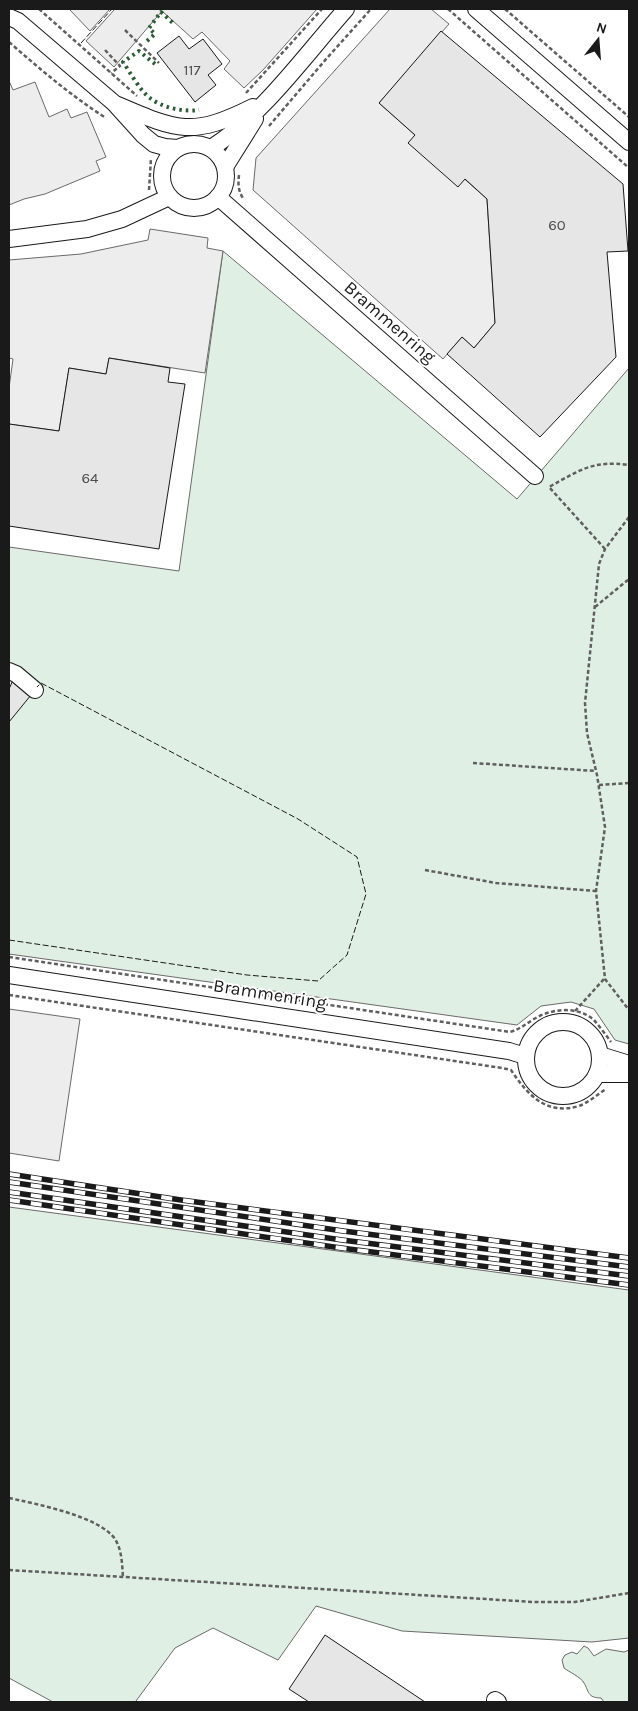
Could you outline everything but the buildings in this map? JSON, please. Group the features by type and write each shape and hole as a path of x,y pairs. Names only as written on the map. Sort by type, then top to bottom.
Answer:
{"street":[{"path":"211,148 245,122 346,9"},
{"path":"476,9 629,142"},
{"path":"13,16 114,103 136,129 154,144 178,148 200,144 211,148 232,170"},
{"path":"114,103 159,122 191,128 223,121 266,100"},
{"path":"178,148 167,157 162,171 164,188 169,197 179,205 190,208 206,206 218,197 266,100"},
{"path":"9,239 87,229 122,219 169,197"},
{"name":"Brammenring","path":"218,197 535,476"},
{"path":"9,671 16,674 35,690"},
{"name":"Brammenring","path":"9,975 509,1051 525,1056"},
{"path":"606,1050 597,1074 588,1086 576,1093 563,1096 550,1094 539,1088 530,1077 525,1063 529,1042 537,1032 549,1024 564,1022 574,1023 586,1029 598,1045 629,1064"},
{"path":"597,1074 629,1074"}],"path":[{"path":"38,9 143,102"},
{"path":"241,98 322,9"},
{"path":"265,131 327,58 372,9"},
{"path":"448,9 629,168"},
{"path":"505,9 629,117"},
{"path":"125,30 159,63"},
{"path":"9,42 53,81 79,101 110,120"},
{"path":"105,50 120,66 111,73"},
{"path":"232,170 238,180 240,193 245,200"},
{"path":"605,549 549,487 592,465 611,463 629,465"},
{"path":"629,517 605,549 599,564 585,704 587,733 599,785 605,827 596,891 605,979 629,1010"},
{"path":"595,607 629,579"},
{"path":"473,763 596,771"},
{"path":"599,785 629,783"},
{"path":"425,870 496,883 596,891"},
{"path":"9,957 510,1032 522,1028 535,1018 554,1011 571,1010 592,1019 606,1050"},
{"path":"575,1011 605,979"},
{"path":"9,995 502,1068 511,1070 522,1087 534,1099 550,1106 564,1108 578,1106 609,1086"},
{"path":"9,1498 65,1512 103,1528 115,1539 121,1552 123,1577"},
{"path":"9,1570 554,1602 598,1599 629,1593"}],"green space":[{"path":"223,251 517,499 629,368 629,1044 615,1040 594,1009 571,1002 541,1006 517,1025 9,954 9,547 179,571"},
{"path":"9,1207 629,1290 629,1638 592,1642 402,1631 316,1606 278,1660 213,1628 175,1648 137,1702 53,1702 9,1678"},
{"path":"584,1646 594,1656 606,1649 624,1652 629,1650 629,1702 604,1702 601,1698 593,1697 578,1677 564,1668 562,1660 565,1655 572,1652 577,1654"}],"shaded area":[{"path":"69,9 110,9 90,31"},
{"path":"115,9 317,9 263,70 244,88 224,69 230,61 202,32 193,39 162,11 114,67 86,41"},
{"path":"390,9 431,9 449,24 379,103 487,199 495,323 474,348 462,337 443,359 253,190 256,158"},
{"path":"9,81 13,90 35,82 49,117 67,109 71,118 87,112 106,157 96,161 100,171 45,194 9,205"},
{"path":"150,229 208,238 207,248 223,251 205,373 109,358 106,374 69,368 59,431 9,424 9,388 13,359 9,358 9,260 81,254 148,240"},
{"path":"9,1009 80,1019 59,1161 9,1153"}],"railway":[{"path":"9,1174 181,1200 629,1258"},
{"path":"9,1182 343,1231 629,1267"},
{"path":"9,1192 342,1240 629,1276"},
{"path":"9,1200 341,1248 629,1285"}],"hedge":[{"path":"147,41 155,34 149,28 161,12 174,24"},
{"path":"155,64 139,51 123,62 146,95 155,101 173,108 199,110"}],"fence":[{"path":"81,43 112,9"},
{"path":"9,940 247,975 318,981 347,955 366,894 357,857 298,819 41,683 37,687"}]}
